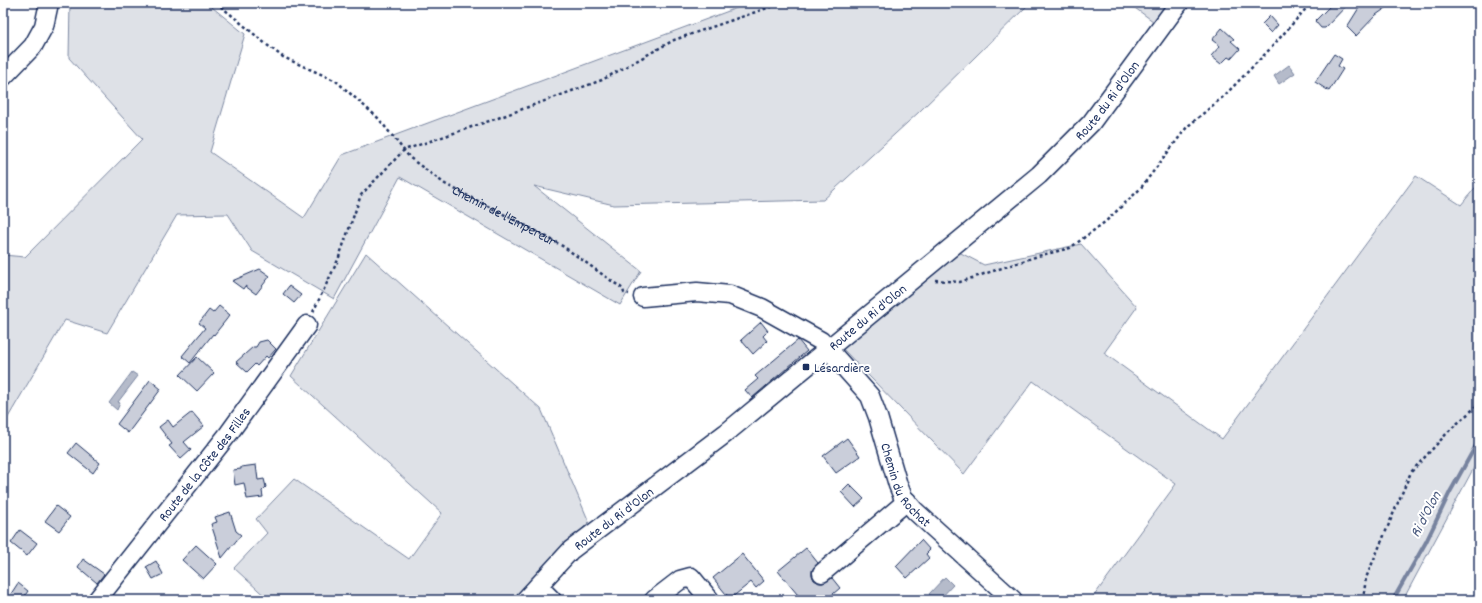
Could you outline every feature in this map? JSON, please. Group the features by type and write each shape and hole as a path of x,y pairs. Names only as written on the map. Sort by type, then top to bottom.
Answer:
{"street":[{"path":"3,77 33,46 44,26 49,3"},
{"name":"Route du Ri d'Olon","path":"525,600 571,550 726,433 1039,175 1091,123 1180,3"},
{"path":"643,296 697,292 730,295 762,308 820,341 827,349"},
{"name":"Route de la Côte des Filles","path":"97,600 229,433 308,325"},
{"name":"Chemin du Rochat","path":"827,349 870,396 903,497 915,511 1013,600"},
{"path":"822,573 907,501"},
{"path":"654,600 680,580 692,577 710,600"},
{"path":"538,586 552,600"}],"path":[{"name":"Chemin de l'Empereur","path":"216,3 267,45 283,56 336,81 378,118 410,158 445,184 564,247 623,289 624,293 643,296"},
{"path":"308,325 338,260 361,195 404,150 602,80 674,40 782,3"},
{"path":"914,279 960,282 1038,256 1070,248 1105,222 1140,189 1186,127 1224,96 1270,49 1311,3"},
{"path":"1363,600 1366,578 1411,472 1450,430 1479,404"}],"shaded area":[{"path":"70,3 207,3 245,34 210,152 304,218 342,155 750,3 1030,3 919,112 823,200 614,205 534,186 641,271 620,305 400,177 334,299 252,251 228,214 177,215 107,333 65,320 3,426 3,255 25,257 142,139 69,58"},
{"path":"1128,3 1171,3 1157,24"},
{"path":"1416,176 1461,205 1479,183 1479,458 1403,600 1091,600 1176,484 1033,381 964,474 839,345 955,250 984,265 1081,244 1137,307 1104,353 1222,439"},
{"path":"366,253 541,409 589,522 514,600 269,600 234,568 267,533 256,519 294,479 409,559 442,513 291,376"}],"water":[{"path":"1289,65 1295,73 1279,84 1274,76"},
{"path":"132,372 138,376 118,402 120,403 117,410 109,403"},
{"path":"945,577 953,585 939,600 936,600 929,594"}],"building":[{"path":"1333,3 1349,3 1325,28 1321,28 1315,21"},
{"path":"1362,3 1393,3 1376,15 1356,36 1347,27"},
{"path":"1270,16 1278,25 1271,33 1262,24"},
{"path":"1222,28 1234,39 1231,41 1240,49 1231,59 1228,57 1221,64 1211,56 1220,46 1212,40"},
{"path":"1334,54 1342,59 1338,66 1343,69 1329,91 1315,82"},
{"path":"260,269 270,276 256,294 245,286 243,289 232,281"},
{"path":"289,286 301,295 294,303 283,294"},
{"path":"219,306 230,315 190,363 182,356 205,328 199,323 209,310 213,313"},
{"path":"761,322 768,331 763,336 767,341 753,354 741,340"},
{"path":"267,340 276,349 268,358 266,356 257,366 255,364 247,372 236,362 253,347 256,347 259,342"},
{"path":"798,340 807,351 752,398 745,390 758,379 755,376"},
{"path":"197,357 214,373 197,391 180,375"},
{"path":"150,380 161,389 128,433 117,424"},
{"path":"192,412 204,426 184,442 191,450 181,459 169,446 172,444 159,427 168,420 173,427"},
{"path":"847,438 860,456 836,473 823,456"},
{"path":"76,443 100,463 93,473 68,453"},
{"path":"256,465 258,480 264,479 266,487 262,491 263,497 247,499 244,483 235,485 233,470 241,469 241,467"},
{"path":"849,484 864,499 855,507 841,492"},
{"path":"56,506 70,517 59,531 45,521"},
{"path":"230,512 236,531 241,535 222,558 211,524 217,522 215,517"},
{"path":"20,530 37,543 27,556 11,543"},
{"path":"921,540 930,550 926,554 929,558 907,578 896,566"},
{"path":"196,545 217,564 203,579 182,560"},
{"path":"806,548 818,563 812,570 814,580 819,583 823,583 832,578 840,588 826,600 802,600 778,571"},
{"path":"742,554 764,581 756,588 751,582 730,599 713,578"},
{"path":"83,559 104,574 97,583 78,567"},
{"path":"156,561 163,574 153,579 146,567"},
{"path":"18,583 28,591 22,600 7,600"}],"waterway":[{"name":"Ri d'Olon","path":"1393,600 1426,542 1450,492 1479,440"}],"place":[{"name":"Lésardière","path":"806,367"}]}
